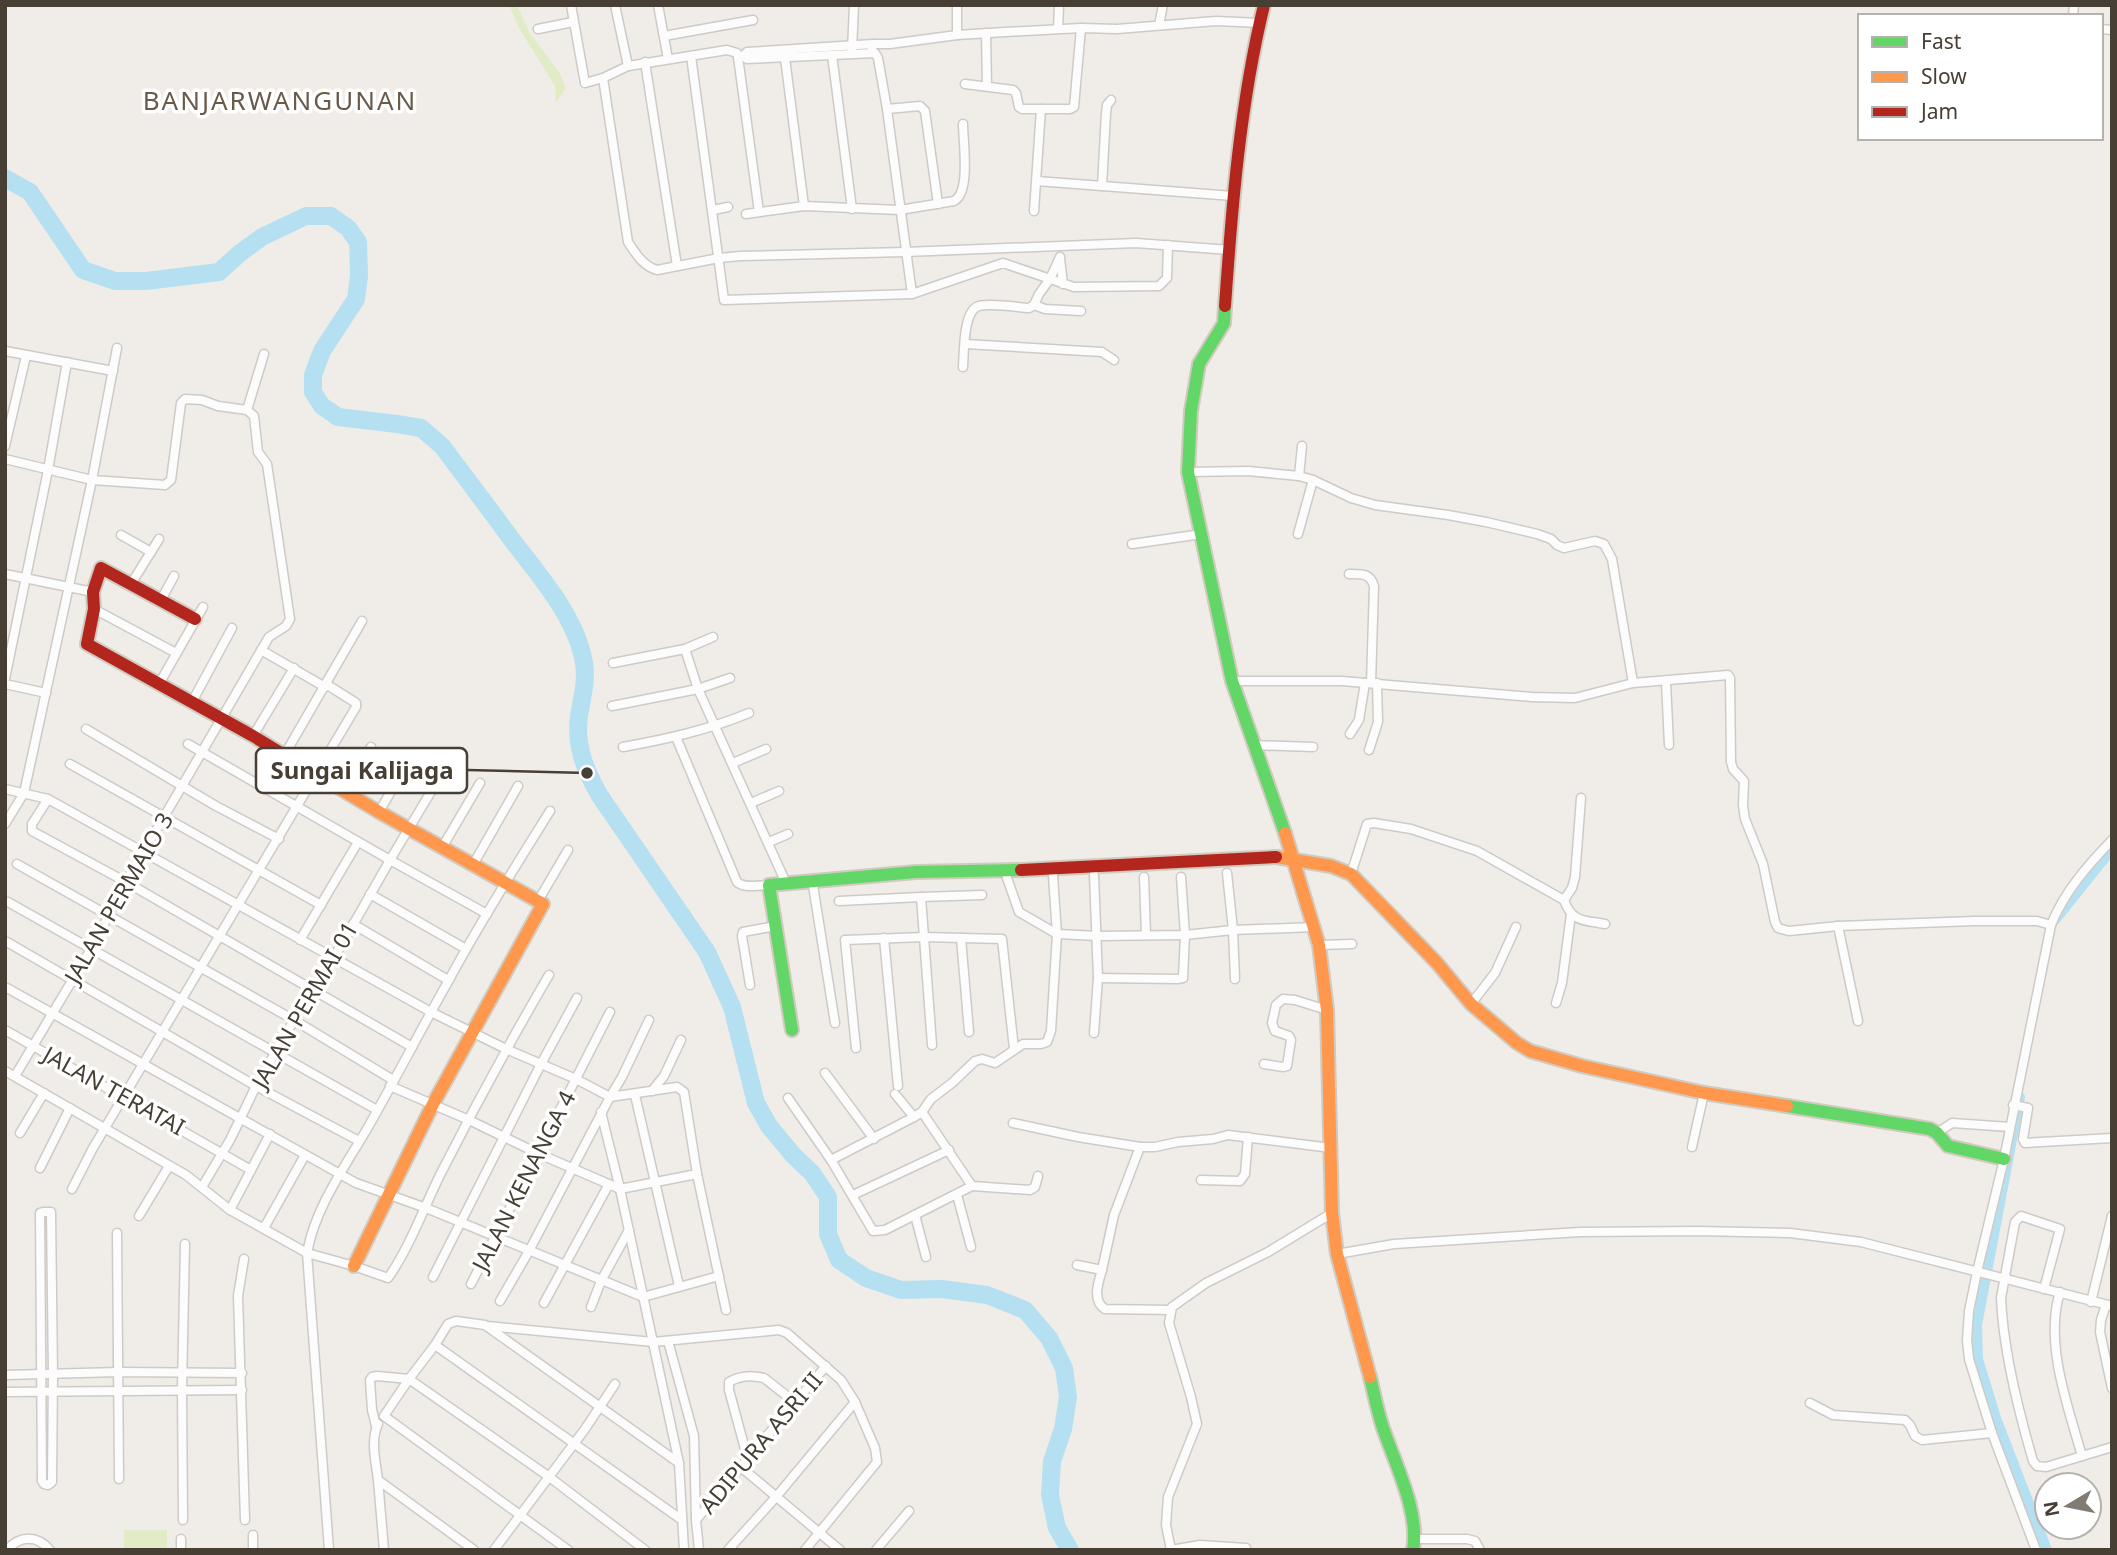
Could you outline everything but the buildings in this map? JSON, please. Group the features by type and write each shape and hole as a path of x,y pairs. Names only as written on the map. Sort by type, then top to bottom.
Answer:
{"street":[{"path":"571,5 585,83 645,62 727,50 737,52 740,57 759,212"},
{"path":"615,5 628,66"},
{"path":"658,5 668,59"},
{"path":"852,50 854,5"},
{"path":"957,5 957,35"},
{"path":"1058,29 1059,5"},
{"path":"1159,25 1163,5"},
{"path":"1264,5 1251,59 1233,196 1223,327 1199,364 1191,411 1188,472 1231,681 1294,859 1319,945 1328,1010 1332,1213 1337,1255 1382,1424 1411,1510 1414,1545 1468,1539 1475,1541 1480,1550"},
{"path":"664,36 753,20"},
{"path":"740,57 747,52 852,50 986,33 1117,29 1216,21 1261,23"},
{"path":"538,29 573,22"},
{"path":"965,84 1013,90 1022,109 1070,109 1074,107 1081,28"},
{"path":"986,33 988,86"},
{"path":"872,48 878,58 887,109 912,294"},
{"path":"740,57 785,58 832,55 852,50"},
{"path":"832,55 852,209"},
{"path":"691,56 723,298 726,301 912,294 1003,263 1074,287 1159,286 1167,275 1168,245"},
{"path":"785,58 804,206"},
{"path":"645,62 677,266"},
{"path":"603,78 628,242 649,268 657,270 719,258 1059,245 1136,243 1230,250"},
{"path":"1101,186 1107,104 1111,100"},
{"path":"887,109 920,106 925,111 938,204"},
{"path":"1034,211 1041,109"},
{"path":"746,214 804,206 900,210 954,201 960,198 965,179 963,124"},
{"path":"1037,181 1233,196"},
{"path":"713,210 728,207"},
{"path":"1059,245 1063,284"},
{"path":"1001,248 1003,263"},
{"path":"1034,305 1060,257"},
{"path":"963,368 967,319 972,310 980,306 1034,305 1045,309 1081,311"},
{"path":"965,344 1102,352 1115,360"},
{"path":"5,824 24,793 92,480 117,348"},
{"path":"5,351 113,371"},
{"path":"5,459 92,480 161,485 169,483 181,403 191,398 247,411 264,354"},
{"path":"5,446 26,356"},
{"path":"46,693 5,681 67,362"},
{"name":"JALAN PERMAIO 3","path":"15,1076 91,949 126,882 261,650 269,637 286,626 290,619 267,464 258,453 254,416 247,411"},
{"path":"1299,476 1303,446"},
{"path":"1188,472 1248,471 1299,476 1375,505 1486,522 1537,534 1564,548 1595,541 1604,544 1612,559 1633,683"},
{"path":"1298,534 1313,480"},
{"path":"1132,544 1202,534"},
{"path":"121,535 151,552"},
{"path":"131,584 159,539"},
{"path":"195,619 101,568 93,592 88,645 285,754 346,793 543,904 433,1104 354,1266"},
{"path":"5,574 93,592"},
{"path":"1349,574 1365,574 1371,578 1374,586 1371,683 1378,722 1369,750"},
{"path":"161,600 174,576"},
{"path":"159,684 203,607"},
{"path":"93,609 176,653"},
{"path":"285,754 362,621"},
{"path":"191,702 232,628"},
{"path":"613,663 685,649 713,637"},
{"path":"685,649 698,689 786,883"},
{"path":"72,1189 105,1128 356,707 356,703 350,698 261,650"},
{"path":"253,736 294,668"},
{"path":"1231,681 1371,683 1549,698 1579,697 1633,683 1727,675 1730,677 1731,762 1733,769 1744,781 1742,806 1745,819 1763,864 1774,922 1783,930 1974,921 2037,921 2051,925"},
{"path":"612,706 698,689 730,678"},
{"path":"1666,681 1669,744"},
{"path":"1350,734 1359,720 1371,683"},
{"path":"623,747 716,727 749,713"},
{"path":"86,729 279,839"},
{"path":"676,737 737,882 741,885 916,872 1052,869 1281,857 1331,866 1351,874 1437,963 1471,1004 1530,1051 1582,1066 1704,1093 1930,1129 1948,1146 2004,1159"},
{"path":"188,744 488,914"},
{"path":"1253,745 1313,747"},
{"path":"346,793 371,747"},
{"path":"733,763 766,749"},
{"path":"379,811 409,760"},
{"name":"JALAN PERMAI 01","path":"202,1187 312,989 345,939 450,760"},
{"path":"70,764 321,905"},
{"path":"443,846 480,783"},
{"path":"474,863 518,786"},
{"path":"5,789 48,799 431,1012 610,1097 677,1087 684,1092 697,1174 726,1310"},
{"path":"751,803 779,791"},
{"path":"1564,900 1575,877 1581,798"},
{"path":"48,799 32,824 32,831 126,882 412,1047"},
{"path":"329,1550 307,1253 310,1239 340,1175 448,980 550,811"},
{"path":"1351,874 1367,824 1411,829 1477,851 1564,900 1571,914 1585,922 1605,924"},
{"path":"769,842 788,834"},
{"path":"2036,1550 1992,1433 1968,1355 1969,1311 1980,1272 2051,925 2078,878 2112,840"},
{"path":"300,940 358,842"},
{"path":"538,901 568,850"},
{"path":"17,864 294,1020 391,1083 537,1153 620,1189 697,1174"},
{"path":"1227,873 1235,979"},
{"path":"1094,875 1098,936 1094,1033"},
{"path":"831,1160 918,1114 931,1099 975,1061 982,1059 995,1063 1023,1044 1047,1042 1050,1037 1056,934 1053,876"},
{"path":"1144,877 1146,935"},
{"path":"1098,978 1181,979 1185,976 1181,877"},
{"path":"1007,878 1019,912 1056,934 1185,935 1315,927"},
{"path":"812,879 835,1023"},
{"path":"769,885 792,1030"},
{"path":"370,894 466,949"},
{"path":"839,901 982,895"},
{"path":"922,897 932,1045"},
{"path":"8,902 377,1110"},
{"path":"1556,1003 1562,983 1571,914"},
{"path":"353,924 448,980"},
{"path":"750,985 743,932 776,926"},
{"path":"1838,926 1858,1021"},
{"path":"1471,1004 1495,973 1516,927"},
{"path":"856,1048 845,940 924,937 1002,939 1014,1049"},
{"path":"961,938 969,1032"},
{"path":"884,939 896,1090 949,1150 972,1186"},
{"path":"7,942 256,1086 359,1141"},
{"path":"1319,945 1352,944"},
{"path":"5,1071 186,1175 230,1210 307,1253 388,1278 506,1049 549,975"},
{"path":"8,988 340,1175 601,1281 643,1297 719,1276"},
{"path":"433,1277 541,1064 578,998"},
{"path":"1264,1064 1287,1066 1291,1040 1289,1036 1275,1031 1272,1023 1279,1001 1287,999 1328,1010"},
{"name":"JALAN KENANGA 4","path":"471,1283 610,1012"},
{"path":"499,1301 529,1251 622,1077 649,1020"},
{"name":"JALAN TERATAI","path":"5,1030 251,1170"},
{"path":"652,1091 664,1076 681,1040"},
{"path":"825,1073 874,1139"},
{"path":"20,1133 44,1093"},
{"path":"1692,1147 1704,1093"},
{"path":"635,1094 679,1286"},
{"path":"788,1098 831,1160 873,1231 885,1230 972,1186 1030,1190 1035,1187 1038,1176"},
{"path":"2015,1105 2026,1107 2028,1111 2023,1139 2025,1143 2112,1138"},
{"path":"40,1168 70,1108"},
{"path":"601,1112 679,1464 684,1550"},
{"path":"1013,1123 1140,1147 1156,1147 1228,1135 1331,1148"},
{"path":"1937,1133 1952,1123 2010,1126"},
{"path":"230,1210 270,1135"},
{"path":"1201,1180 1240,1181 1245,1174 1248,1137"},
{"path":"1140,1147 1114,1215 1097,1298 1105,1310 1171,1310"},
{"path":"853,1195 949,1150"},
{"path":"264,1228 305,1155"},
{"path":"139,1216 169,1166"},
{"path":"544,1303 609,1184"},
{"path":"957,1195 971,1247"},
{"path":"51,1212 52,1482 48,1485 42,1481 41,1375 40,1213 51,1212"},
{"path":"1245,1548 1199,1545 1171,1550 1166,1525 1168,1497 1197,1424 1192,1397 1169,1323 1171,1310 1177,1302 1206,1283 1268,1252 1332,1213"},
{"path":"915,1215 926,1257"},
{"path":"2044,1289 2060,1230 2021,1216 2015,1222 2002,1278 2001,1298 2008,1355 2033,1461 2043,1468 2112,1447"},
{"path":"2091,1301 2112,1216"},
{"path":"591,1307 601,1281 629,1230"},
{"path":"1337,1255 1394,1244 1580,1232 1776,1233 1861,1242 2109,1306 2101,1320 2100,1332 2112,1388"},
{"path":"117,1233 119,1479"},
{"path":"183,1520 181,1389 185,1244"},
{"path":"244,1259 238,1296 245,1520"},
{"path":"1077,1265 1102,1270"},
{"path":"2060,1292 2055,1306 2054,1326 2060,1376 2082,1456"},
{"path":"376,1426 452,1322 653,1342 779,1330 787,1333 841,1380 855,1402 875,1448 877,1461 805,1550"},
{"path":"485,1325 679,1464"},
{"path":"668,1342 694,1436 699,1550"},
{"path":"435,1345 682,1520"},
{"name":"ADIPURA ASRI II","path":"696,1520 826,1366"},
{"path":"5,1375 242,1373"},
{"path":"384,1550 374,1445 376,1426 370,1380 377,1376 409,1380 548,1476 645,1550"},
{"path":"748,1460 729,1382 741,1377 758,1376 796,1403"},
{"path":"494,1550 615,1384"},
{"path":"5,1392 242,1390"},
{"path":"728,1550 855,1402"},
{"path":"1810,1403 1833,1415 1905,1420 1915,1436 1922,1440 1992,1433"},
{"path":"384,1416 568,1550"},
{"path":"742,1468 839,1550"},
{"path":"378,1480 474,1550"},
{"path":"876,1550 909,1511"},
{"path":"253,1535 253,1550"},
{"path":"8,1544 32,1538 45,1544 50,1550"},
{"path":"181,1538 181,1550"}],"green space":[{"path":"509,5 517,5 529,32 559,72 566,88 556,102 555,86 519,28"},
{"path":"124,1530 167,1530 167,1550 124,1550"}],"waterway":[{"path":"5,178 30,192 83,270 115,281 146,281 219,272 262,237 306,216 331,216 348,228 358,242 359,276 356,299 322,351 313,375 313,392 322,406 338,417 421,428 442,446 545,582 565,614 580,646 585,669 578,737 590,777 600,796 707,952 732,1007 756,1103 769,1126 812,1173 828,1197 828,1234 839,1260 866,1278 901,1290 942,1289 987,1295 1025,1310 1049,1338 1064,1368 1068,1397 1063,1429 1052,1461 1050,1495 1057,1528 1070,1550"},
{"path":"2055,920 2112,849"},
{"path":"2020,1097 1977,1325 1978,1359 1996,1418 2047,1550"}],"traffic: fast":[{"path":"1225,306 1224,323 1199,364 1191,411 1188,472 1232,681 1285,833"},
{"path":"792,1030 769,885 916,872 1021,870"},
{"path":"1787,1106 1930,1129 1948,1146 2004,1159"},
{"path":"1370,1377 1382,1425 1413,1519 1413,1550"}],"traffic: slow":[{"path":"317,775 543,904 433,1104 354,1266"},
{"path":"1285,833 1319,945 1327,1010 1332,1213 1337,1254 1370,1377"},
{"path":"1276,857 1331,866 1351,874 1437,963 1471,1004 1530,1051 1582,1066 1704,1093 1787,1106"}],"traffic: jam":[{"path":"1225,306 1243,117 1264,5"},
{"path":"195,619 101,568 93,592 94,609 87,644 253,736 317,775"},
{"path":"1021,870 1276,857"}],"place":[{"name":"Sungai Kalijaga","path":"587,773"}],"district":[{"name":"BANJARWANGUNAN","path":"280,101"}]}
